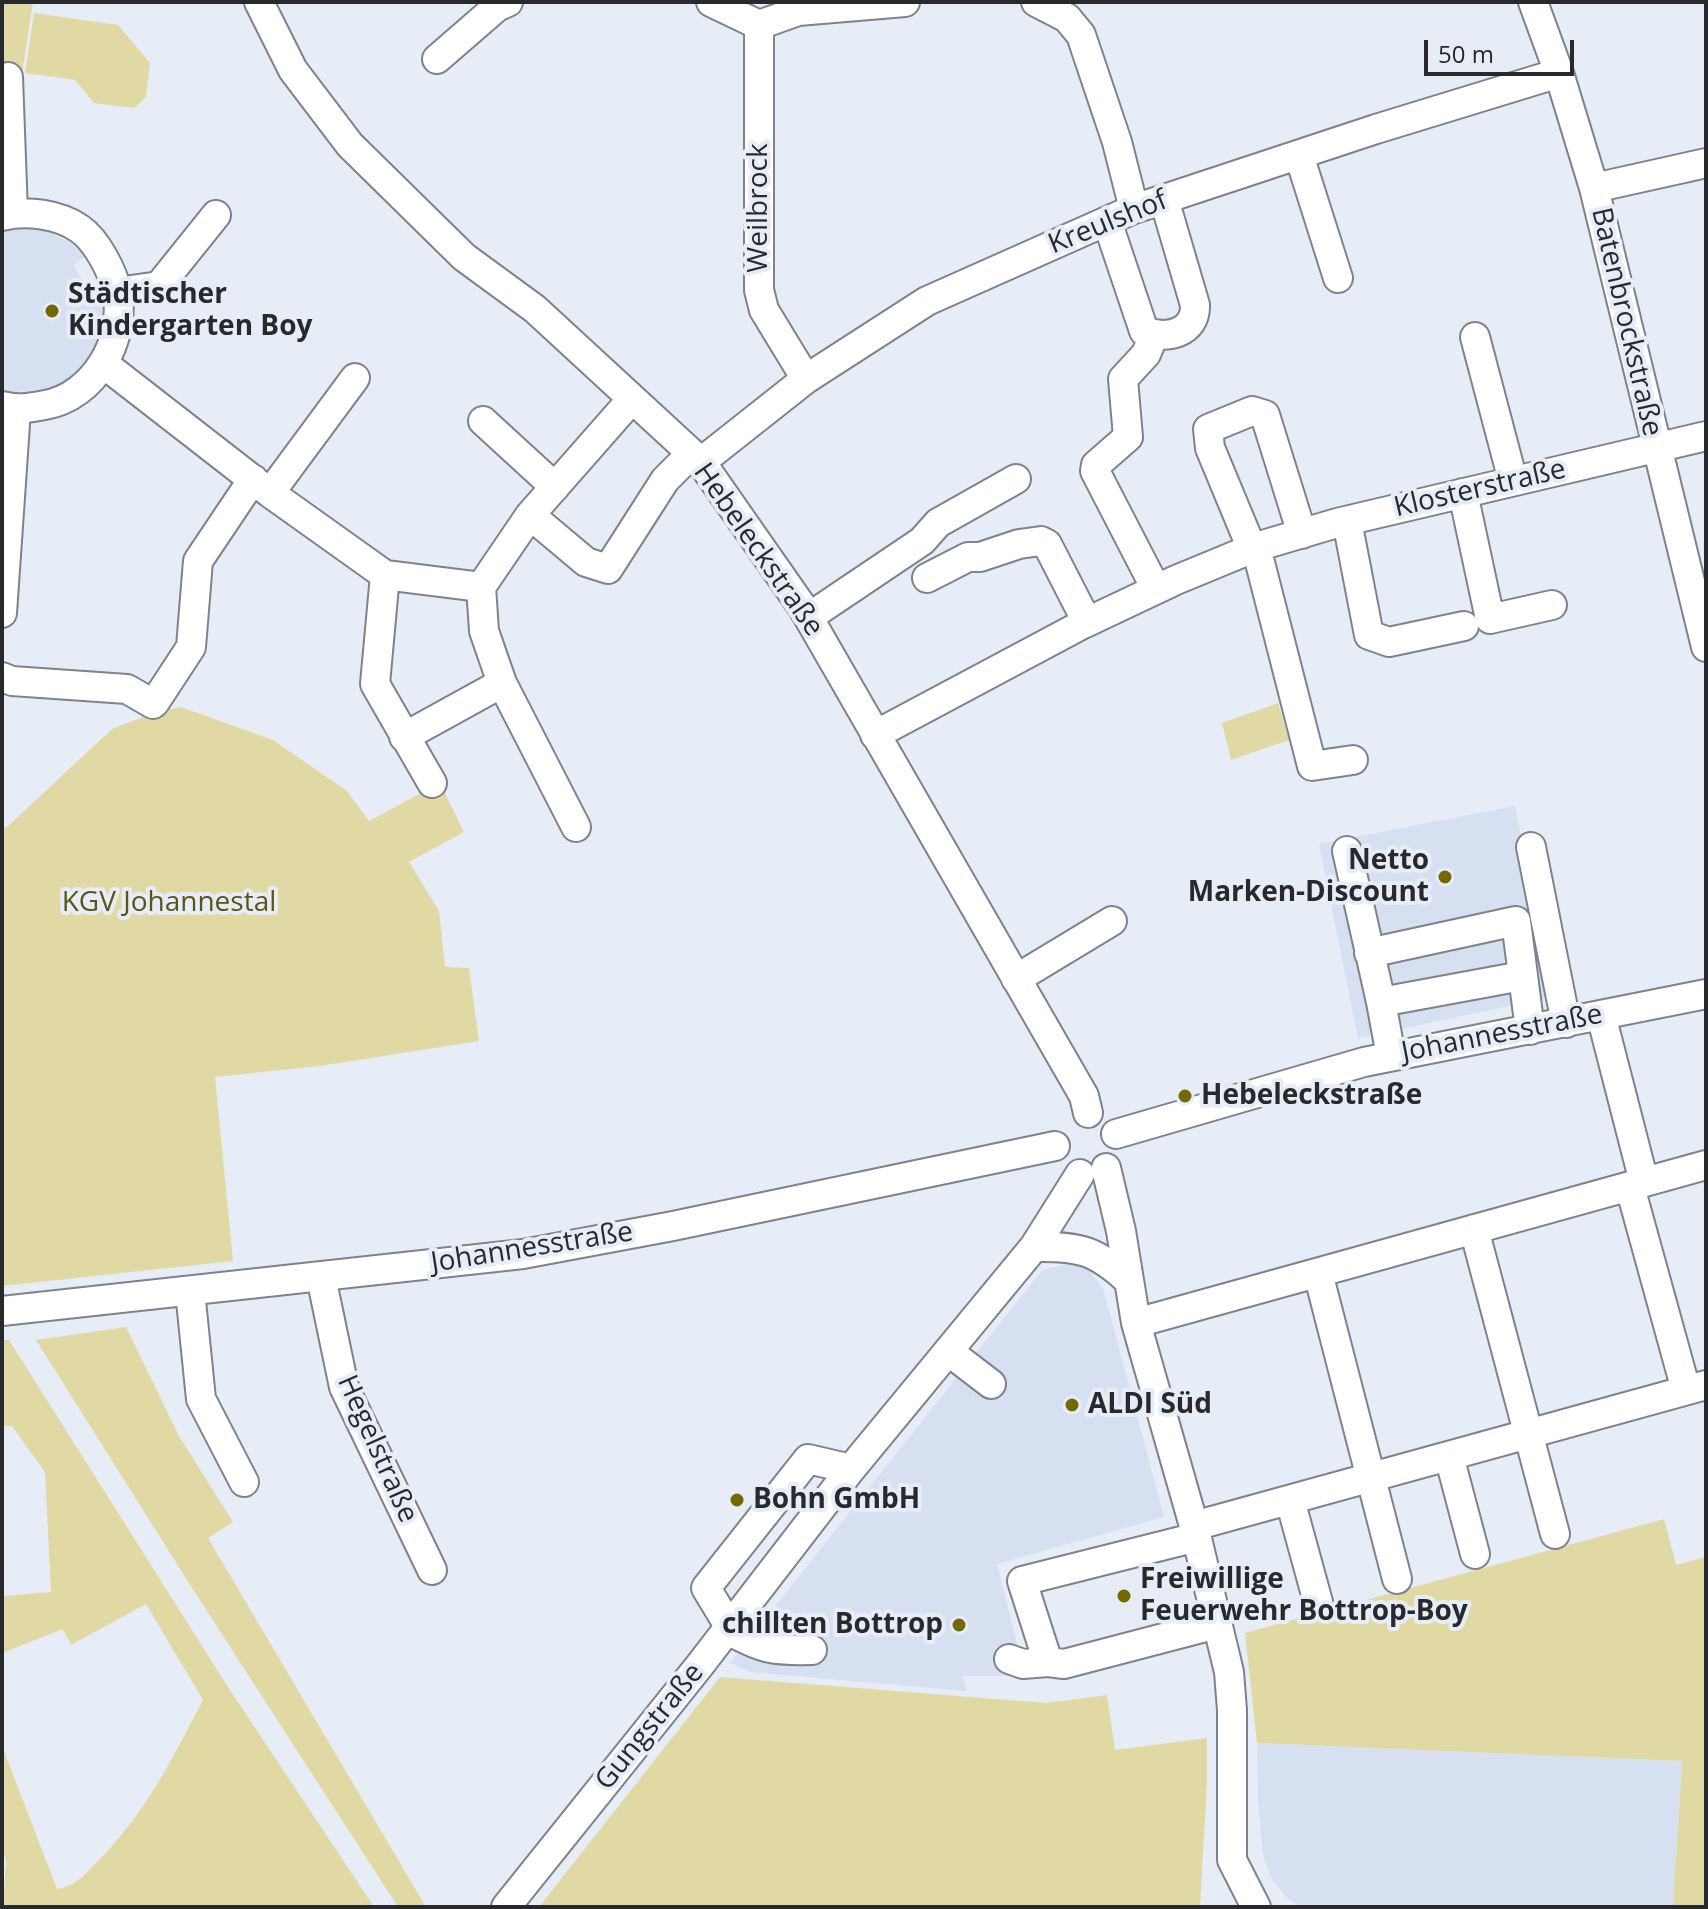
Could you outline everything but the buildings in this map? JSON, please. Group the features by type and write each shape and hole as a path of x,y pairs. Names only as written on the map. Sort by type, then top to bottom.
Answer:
{"street":[{"name":"Hebeleckstraße","path":"259,2 293,70 350,145 464,257 535,309 696,458 809,617 1084,1096 1088,1113"},
{"path":"437,59 497,7 508,2"},
{"path":"711,2 759,25 798,11 905,2"},
{"path":"1036,2 1067,18 1081,35 1117,142 1134,209"},
{"name":"Batenbrockstraße","path":"1533,2 1559,73 1594,188 1706,647"},
{"name":"Weilbrock","path":"759,25 759,290 764,310 806,379"},
{"name":"Kreulshof","path":"530,515 586,562 608,569 665,480 806,379 927,301 1134,209 1559,73"},
{"path":"2,613 9,408 58,403 87,385 104,364 117,329 117,292 102,255 80,229 46,215 8,215 8,77"},
{"path":"1299,155 1338,278"},
{"path":"1594,188 1706,163"},
{"path":"1107,221 1144,331 1165,336 1184,330 1191,325 1195,313 1164,199"},
{"path":"117,292 159,286 216,215"},
{"path":"1154,335 1146,354 1123,379 1128,437 1096,465 1095,471 1156,589"},
{"path":"1475,337 1513,481"},
{"path":"104,364 262,486 385,575 481,587"},
{"path":"2,677 12,681 127,689 153,704 191,647 198,561 355,378"},
{"path":"576,827 502,683 484,631 481,587 530,515 632,399"},
{"path":"1302,534 1265,415 1252,411 1208,429 1210,448 1254,548 1312,766 1353,760"},
{"path":"483,421 555,487"},
{"name":"Klosterstraße","path":"875,735 1087,622 1254,548 1347,521 1706,436"},
{"path":"809,617 922,541 938,523 1016,479"},
{"path":"1463,493 1490,619 1552,605"},
{"path":"1347,521 1369,635 1389,642 1464,626"},
{"path":"927,578 958,560 1041,541 1047,544 1087,622"},
{"path":"385,575 375,684 432,783"},
{"path":"404,737 502,683"},
{"path":"1531,847 1566,1023"},
{"path":"1347,851 1391,1056"},
{"path":"1016,979 1112,921"},
{"path":"1369,953 1516,921 1530,1030"},
{"path":"1381,1002 1522,976"},
{"name":"Johannesstraße","path":"1116,1134 1391,1056 1706,994"},
{"path":"1048,1662 1022,1581 1195,1532 1290,1500 1696,1387 1637,1184 1601,1015"},
{"path":"1079,1113 1102,1117 1116,1134 1117,1149 1093,1171 1072,1172 1060,1161 1055,1146 1055,1137 1064,1121 1079,1113"},
{"name":"Johannesstraße","path":"2,1311 523,1254 673,1226 1055,1146"},
{"path":"1136,1323 1706,1165"},
{"path":"1093,1171 1121,1231 1136,1323 1195,1532 1229,1672 1232,1860 1256,1907"},
{"name":"Gungstraße","path":"506,1907 851,1469 1093,1171"},
{"path":"1474,1229 1555,1534"},
{"path":"1034,1247 1080,1248 1113,1266 1129,1281"},
{"path":"1318,1273 1397,1579"},
{"name":"Hegelstraße","path":"321,1277 344,1387 432,1570"},
{"path":"190,1291 201,1399 244,1482"},
{"path":"948,1351 991,1384"},
{"path":"1449,1456 1475,1554"},
{"path":"812,1650 778,1651 758,1647 728,1627 706,1588 808,1459 851,1469"},
{"path":"1290,1500 1318,1602"},
{"path":"1009,1659 1023,1664 1064,1664 1217,1624"}],"shaded area":[{"name":"Städtischer Kindergarten Boy","path":"35,226 70,242 86,255 73,266 81,278 89,302 103,303 102,319 96,344 77,375 49,389 13,392 2,390 2,228"},
{"path":"1515,806 1552,997 1358,1038 1319,844"},
{"path":"1067,1264 1089,1271 1103,1288 1164,1517 997,1564 1025,1676 963,1676 966,1691 750,1672 730,1663 1042,1270"},
{"path":"1257,1743 1682,1761 1673,1907 1300,1907 1286,1897 1271,1878 1263,1854"}],"green space":[{"path":"2,2 33,2 21,80 2,84"},
{"path":"34,13 118,25 150,63 146,97 134,108 94,103 75,80 25,73"},
{"path":"1278,703 1289,740 1231,760 1222,723"},
{"name":"KGV Johannestal","path":"181,707 273,740 347,791 369,821 440,783 464,832 409,862 439,911 445,967 469,968 479,1041 320,1066 215,1077 233,1261 2,1286 2,828 7,827 112,729 156,712"},
{"path":"126,1327 179,1436 233,1522 208,1538 426,1907 398,1907 36,1340"},
{"path":"2,1340 9,1340 226,1684 374,1907 3,1907 6,1860 2,1850 2,1746 57,1889 64,1888 84,1875 129,1825 156,1785 203,1700 146,1604 71,1645 63,1629 2,1653 2,1596 51,1592 45,1472 12,1426 2,1426"},
{"path":"1664,1519 1676,1565 1706,1557 1706,1907 1673,1907 1682,1761 1257,1743 1245,1633"},
{"path":"720,1677 1046,1703 1107,1695 1115,1750 1207,1738 1200,1907 539,1907"}],"place":[{"name":"Städtischer Kindergarten Boy","path":"52,311"},
{"name":"Netto Marken-Discount","path":"1445,877"},
{"name":"Hebeleckstraße","path":"1185,1096"},
{"name":"ALDI Süd","path":"1072,1405"},
{"name":"Bohn GmbH","path":"737,1500"},
{"name":"Freiwillige Feuerwehr Bottrop-Boy","path":"1124,1596"},
{"name":"chillten Bottrop","path":"959,1625"}]}
